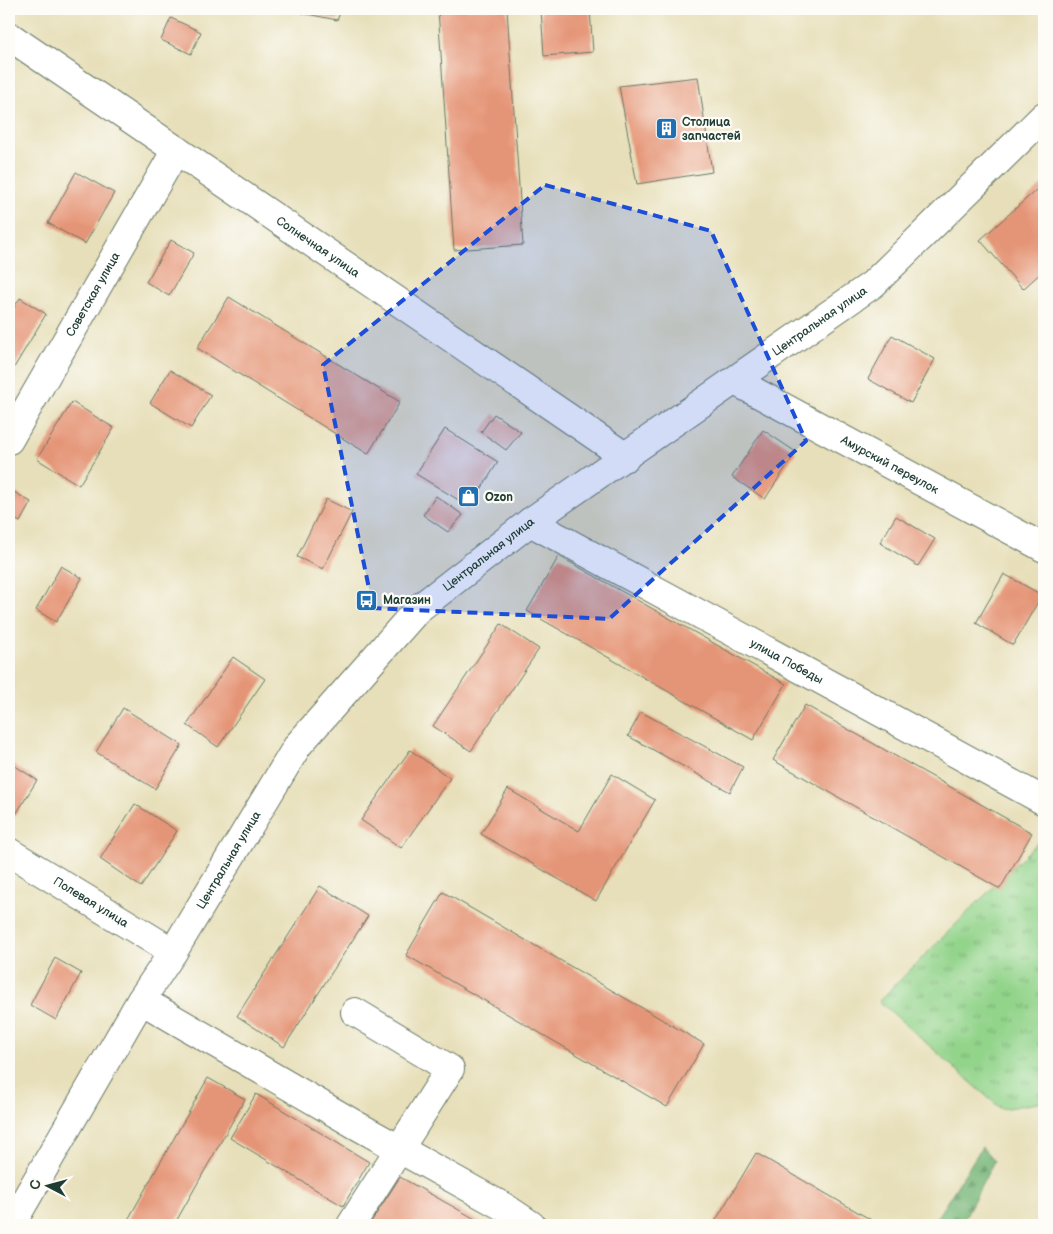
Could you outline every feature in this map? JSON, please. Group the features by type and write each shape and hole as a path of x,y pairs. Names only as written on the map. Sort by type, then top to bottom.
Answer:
{"street":[{"name":"Солнечная улица","path":"9,36 626,457"},
{"name":"Центральная улица","path":"12,1225 141,1000 173,952 298,745 418,609 530,522 873,284 1044,116"},
{"name":"Советская улица","path":"9,440 176,150"},
{"name":"Амурский переулок","path":"735,381 1044,548"},
{"name":"улица Победы","path":"530,522 1044,801"},
{"name":"Полевая улица","path":"9,852 173,952"},
{"path":"141,1000 356,1125 399,1147 504,1207 531,1225"},
{"path":"351,1225 450,1068 355,1012"}],"highlighted area":[{"path":"545,185 711,231 806,441 609,619 373,608 323,365"}],"green space":[{"path":"1044,836 1044,1102 1001,1109 879,1001"},
{"path":"982,1147 994,1161 961,1225 932,1225"}],"building":[{"path":"303,9 342,9 337,20 302,13"},
{"path":"438,9 507,9 523,245 454,250"},
{"path":"541,9 590,9 593,52 544,56"},
{"path":"171,18 201,32 191,54 161,40"},
{"name":"Столица запчастей","path":"698,77 712,172 637,184 619,86"},
{"path":"76,172 114,193 85,244 48,223"},
{"path":"1044,183 1044,270 1023,289 980,240"},
{"path":"171,240 194,253 169,296 146,282"},
{"path":"229,297 400,402 368,454 197,348"},
{"path":"20,298 46,314 9,376 9,315"},
{"path":"892,335 935,359 911,403 868,379"},
{"path":"170,370 211,395 191,428 150,403"},
{"path":"72,402 114,428 79,485 37,459"},
{"path":"494,414 521,432 506,450 481,432"},
{"path":"445,429 498,462 470,507 416,474"},
{"path":"763,430 796,452 765,499 732,477"},
{"path":"9,489 31,502 20,522 9,516"},
{"path":"436,496 463,515 448,532 423,515"},
{"path":"326,499 352,512 323,569 297,557"},
{"path":"896,516 935,539 918,566 880,543"},
{"path":"559,556 786,684 753,740 527,611"},
{"path":"61,566 82,578 56,622 36,610"},
{"path":"1004,574 1042,595 1013,645 976,623"},
{"path":"501,624 539,649 471,751 433,726"},
{"path":"233,657 265,679 218,747 187,725"},
{"path":"805,705 1032,833 1000,889 773,760"},
{"path":"123,708 182,745 155,789 96,752"},
{"path":"641,712 743,767 730,792 628,736"},
{"path":"410,750 450,778 401,848 361,820"},
{"path":"9,762 37,780 15,816 9,812"},
{"path":"612,774 655,800 596,901 481,834 508,789 579,831"},
{"path":"135,804 177,831 141,887 100,859"},
{"path":"320,886 368,916 284,1047 237,1016"},
{"path":"443,892 704,1044 667,1107 406,955"},
{"path":"55,958 81,973 56,1020 30,1005"},
{"path":"208,1078 245,1099 174,1225 125,1225"},
{"path":"256,1094 369,1162 343,1206 230,1138"},
{"path":"756,1153 880,1225 713,1225"},
{"path":"400,1177 486,1225 369,1225"}],"place":[{"name":"Столица запчастей","path":"666,129"},
{"name":"Ozon","path":"469,497"},
{"name":"Магазин","path":"367,600"}]}
